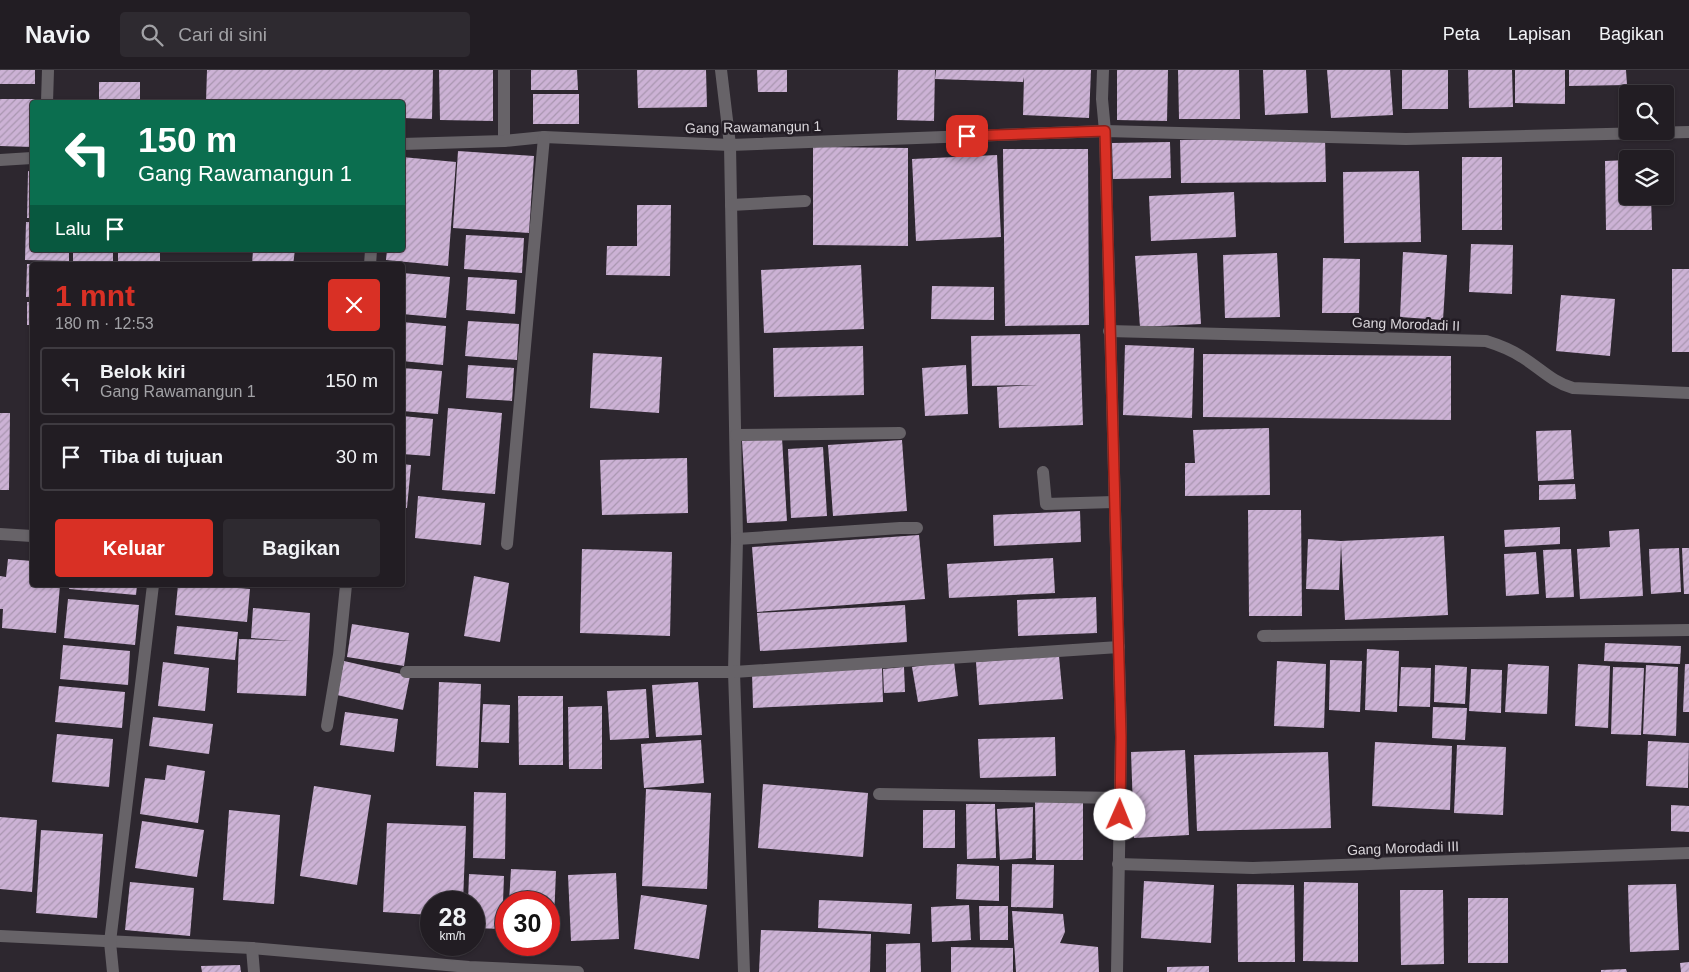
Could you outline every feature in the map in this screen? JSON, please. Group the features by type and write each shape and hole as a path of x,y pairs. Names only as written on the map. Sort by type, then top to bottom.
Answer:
{"street":[{"path":"47,100 48,70"},
{"path":"504,70 504,141"},
{"path":"721,70 730,145 737,539 734,672 744,972"},
{"path":"1103,70 1102,99 1105,131 1121,737 1117,972"},
{"name":"Gang Rawamangun 1","path":"405,144 504,141 544,137 730,145 1105,131 1406,139 1689,132"},
{"path":"507,544 544,137"},
{"path":"0,160 30,158"},
{"path":"731,205 805,201"},
{"name":"Gang Morodadi II","path":"1109,330 1486,341 1506,347 1524,358 1559,385 1573,388 1689,393"},
{"path":"736,435 900,433"},
{"path":"1043,472 1046,504 1114,502"},
{"path":"737,539 917,528"},
{"path":"0,534 30,536"},
{"path":"113,972 110,942 154,587"},
{"path":"327,726 346,587"},
{"path":"1263,636 1689,630"},
{"path":"406,672 734,672 1119,647"},
{"path":"879,794 1120,798"},
{"name":"Gang Morodadi III","path":"1118,864 1253,868 1689,854"},
{"path":"0,936 252,948 469,969 578,972"},
{"path":"252,948 254,972"}],"building":[{"path":"0,70 35,70 35,84 0,84"},
{"path":"207,70 433,70 432,119 405,118 405,100 206,100"},
{"path":"439,70 493,70 493,121 440,120"},
{"path":"531,70 577,70 578,90 531,90"},
{"path":"637,70 706,70 707,107 638,108"},
{"path":"757,70 787,70 787,92 758,92"},
{"path":"898,70 935,70 934,121 897,120"},
{"path":"936,70 1091,70 1089,118 1023,115 1024,77 1023,82 935,79"},
{"path":"1117,70 1168,70 1167,121 1117,120"},
{"path":"1178,70 1239,70 1240,119 1179,119"},
{"path":"1263,70 1306,70 1308,113 1265,115"},
{"path":"1327,70 1390,70 1393,115 1331,118"},
{"path":"1402,70 1448,70 1448,109 1402,109"},
{"path":"1468,70 1512,70 1513,107 1469,108"},
{"path":"1515,70 1565,70 1565,104 1515,103"},
{"path":"1569,70 1626,70 1627,85 1569,86"},
{"path":"99,82 140,82 140,100 99,100"},
{"path":"533,94 579,94 579,124 533,124"},
{"path":"0,99 37,99 30,100 30,147 0,146"},
{"path":"1325,138 1326,182 1181,183 1180,140"},
{"path":"1170,142 1171,178 1113,179 1112,143"},
{"path":"813,147 908,148 908,246 813,245"},
{"path":"1003,149 1088,149 1089,325 1005,326"},
{"path":"458,151 534,156 529,233 453,228"},
{"path":"997,155 1001,237 916,241 912,159"},
{"path":"405,157 456,162 448,266 386,260 387,252 405,252"},
{"path":"1462,157 1502,157 1502,230 1462,230"},
{"path":"1619,160 1619,205 1651,205 1652,230 1606,230 1605,161"},
{"path":"28,171 30,172 30,218 27,218"},
{"path":"1419,171 1421,242 1344,243 1343,172"},
{"path":"1234,192 1236,237 1151,241 1149,196"},
{"path":"637,205 671,205 670,276 606,275 607,246 637,246"},
{"path":"26,222 30,222 30,252 69,252 69,261 25,260"},
{"path":"466,235 524,238 522,273 464,269"},
{"path":"1471,244 1513,245 1512,294 1469,292"},
{"path":"73,252 113,252 113,262 73,262"},
{"path":"118,252 160,252 160,262 118,262"},
{"path":"253,252 295,252 293,262 252,262"},
{"path":"1403,252 1447,255 1443,320 1400,317"},
{"path":"1197,253 1201,324 1140,327 1135,256"},
{"path":"1277,253 1280,317 1225,318 1223,255"},
{"path":"1323,258 1360,259 1359,313 1322,313"},
{"path":"27,264 30,264 30,297 26,297"},
{"path":"861,265 864,329 764,333 761,270"},
{"path":"1672,269 1689,269 1689,352 1672,352"},
{"path":"405,273 450,277 446,318 405,314"},
{"path":"468,277 517,280 515,314 466,310"},
{"path":"932,286 994,287 994,320 931,319"},
{"path":"1561,295 1615,299 1610,356 1556,351"},
{"path":"27,302 30,302 30,325 27,325"},
{"path":"468,321 519,324 517,360 465,356"},
{"path":"405,322 446,326 443,365 405,361"},
{"path":"1080,334 1083,425 999,428 997,387 1038,385 972,386 971,336"},
{"path":"1125,345 1194,348 1192,418 1123,415"},
{"path":"863,346 864,395 774,397 773,348"},
{"path":"593,353 662,357 659,413 590,408"},
{"path":"1203,354 1451,356 1451,420 1203,417"},
{"path":"468,365 514,368 512,401 466,398"},
{"path":"966,365 968,414 925,416 922,368"},
{"path":"405,368 442,371 438,414 405,411"},
{"path":"448,408 502,413 495,494 442,490"},
{"path":"0,413 10,413 9,490 0,490"},
{"path":"405,416 433,419 430,456 405,454"},
{"path":"1269,428 1270,495 1185,496 1185,463 1195,463 1193,430"},
{"path":"1571,430 1574,479 1538,481 1536,431"},
{"path":"782,438 787,521 747,523 742,441"},
{"path":"902,440 907,511 833,516 828,445"},
{"path":"823,447 827,516 791,518 788,449"},
{"path":"687,458 688,513 602,515 600,460"},
{"path":"405,464 411,465 407,508 405,508"},
{"path":"1575,484 1576,499 1539,500 1539,485"},
{"path":"418,496 485,503 481,545 415,538"},
{"path":"1248,510 1301,510 1302,616 1249,616"},
{"path":"1080,511 1081,542 994,546 993,515"},
{"path":"1560,527 1560,544 1505,547 1504,530"},
{"path":"1639,529 1643,596 1580,599 1577,549 1610,547 1609,531"},
{"path":"919,535 925,599 757,612 752,547"},
{"path":"1444,536 1448,615 1345,620 1341,544 1339,590 1306,589 1308,539 1341,541"},
{"path":"1679,548 1681,592 1651,594 1649,549"},
{"path":"1682,548 1689,548 1689,594 1684,594"},
{"path":"582,549 672,552 670,636 580,633"},
{"path":"1571,549 1574,597 1546,598 1543,550"},
{"path":"1536,552 1539,594 1506,596 1504,554"},
{"path":"1053,558 1055,593 949,598 947,564"},
{"path":"8,559 30,561 30,587 60,587 56,633 2,628 3,609 0,609 0,576 6,577"},
{"path":"474,576 509,583 500,642 464,636"},
{"path":"70,587 137,587 136,595 69,589"},
{"path":"178,587 250,589 247,622 175,615"},
{"path":"1096,597 1097,633 1018,636 1017,600"},
{"path":"68,599 139,605 135,645 64,638"},
{"path":"905,605 907,642 760,651 757,613"},
{"path":"253,608 310,613 306,696 237,693 239,639 294,641 251,638"},
{"path":"352,624 409,633 404,666 347,657"},
{"path":"177,626 238,632 235,660 174,654"},
{"path":"1605,643 1681,646 1680,664 1604,661"},
{"path":"63,645 130,651 128,685 60,679"},
{"path":"1367,649 1399,651 1397,712 1365,710"},
{"path":"1059,656 1063,699 979,705 976,662"},
{"path":"1330,660 1362,661 1360,712 1329,710"},
{"path":"344,661 410,676 403,710 337,695"},
{"path":"954,661 958,696 918,702 912,667"},
{"path":"1277,661 1326,664 1324,728 1274,726"},
{"path":"163,662 209,668 205,711 158,706"},
{"path":"1508,664 1549,666 1547,714 1505,712"},
{"path":"1578,664 1610,666 1608,728 1575,726"},
{"path":"1685,664 1689,664 1689,712 1683,712"},
{"path":"1435,665 1467,667 1465,704 1434,702"},
{"path":"1646,665 1678,667 1676,736 1643,734"},
{"path":"904,667 905,692 884,693 883,669"},
{"path":"1401,667 1431,668 1430,707 1399,706"},
{"path":"1613,667 1644,668 1641,735 1611,734"},
{"path":"882,668 883,702 753,708 752,673"},
{"path":"1471,669 1502,670 1501,713 1469,711"},
{"path":"439,682 481,684 478,768 436,766"},
{"path":"698,682 702,735 656,737 652,685"},
{"path":"59,686 125,692 122,728 55,722"},
{"path":"646,689 649,738 610,740 607,691"},
{"path":"518,696 563,696 563,765 519,765"},
{"path":"483,704 510,705 509,743 481,742"},
{"path":"602,706 602,769 569,769 568,707"},
{"path":"1433,707 1467,708 1465,740 1432,738"},
{"path":"345,712 398,719 394,752 340,745"},
{"path":"153,717 213,724 209,754 149,746"},
{"path":"57,734 113,739 109,787 52,782"},
{"path":"1055,737 1056,776 980,778 978,739"},
{"path":"701,740 704,783 644,788 641,744"},
{"path":"1648,741 1689,743 1688,788 1646,786"},
{"path":"1375,742 1452,746 1450,810 1372,806"},
{"path":"1457,745 1506,747 1503,815 1454,813"},
{"path":"1185,750 1189,835 1134,838 1131,752"},
{"path":"1328,752 1331,828 1197,831 1194,755"},
{"path":"167,765 205,771 198,823 140,814 145,778 165,780"},
{"path":"763,784 868,793 863,857 758,848"},
{"path":"314,786 371,795 357,885 300,876"},
{"path":"646,789 711,793 707,889 642,886"},
{"path":"474,792 506,793 505,859 473,858"},
{"path":"1035,802 1083,802 1083,860 1036,860"},
{"path":"966,804 995,804 996,858 967,859"},
{"path":"1671,805 1689,806 1689,832 1671,831"},
{"path":"1033,807 1032,858 1000,860 997,809"},
{"path":"229,810 280,815 274,904 223,900"},
{"path":"923,810 955,810 955,848 923,848"},
{"path":"0,817 37,820 32,892 0,889"},
{"path":"142,821 204,830 197,877 135,868"},
{"path":"387,823 466,826 463,891 420,891 420,914 383,912"},
{"path":"41,830 103,834 97,918 36,913"},
{"path":"957,864 999,866 999,901 956,899"},
{"path":"1012,864 1054,865 1053,908 1011,907"},
{"path":"511,869 556,871 555,891 510,891"},
{"path":"616,873 619,939 571,941 568,875"},
{"path":"469,874 504,876 503,891 495,891 495,929 485,928 485,891 468,891"},
{"path":"1144,881 1214,885 1211,943 1141,938"},
{"path":"130,882 194,888 190,936 125,930"},
{"path":"1304,882 1358,883 1358,962 1303,961"},
{"path":"1237,884 1294,885 1295,962 1238,962"},
{"path":"1676,884 1679,950 1630,952 1628,885"},
{"path":"1400,890 1443,890 1444,964 1401,965"},
{"path":"641,895 707,905 699,959 634,949"},
{"path":"1468,898 1508,898 1508,963 1468,963"},
{"path":"819,900 912,904 910,934 818,928"},
{"path":"969,905 971,940 932,942 931,907"},
{"path":"979,906 1008,906 1008,940 980,940"},
{"path":"1012,911 1063,914 1065,932 1060,943 1098,947 1099,972 1016,972"},
{"path":"761,930 871,934 870,972 759,972"},
{"path":"920,943 921,972 886,972 886,944"},
{"path":"951,947 1013,948 1013,972 951,972"},
{"path":"1689,962 1689,972 1681,972 1680,963"},
{"path":"240,965 241,972 202,972 201,966"},
{"path":"1209,966 1209,972 1167,972 1167,967"},
{"path":"1626,969 1627,972 1601,972 1601,970"}],"route":[{"path":"967,136 1105,131 1121,737 1120,815"}]}
